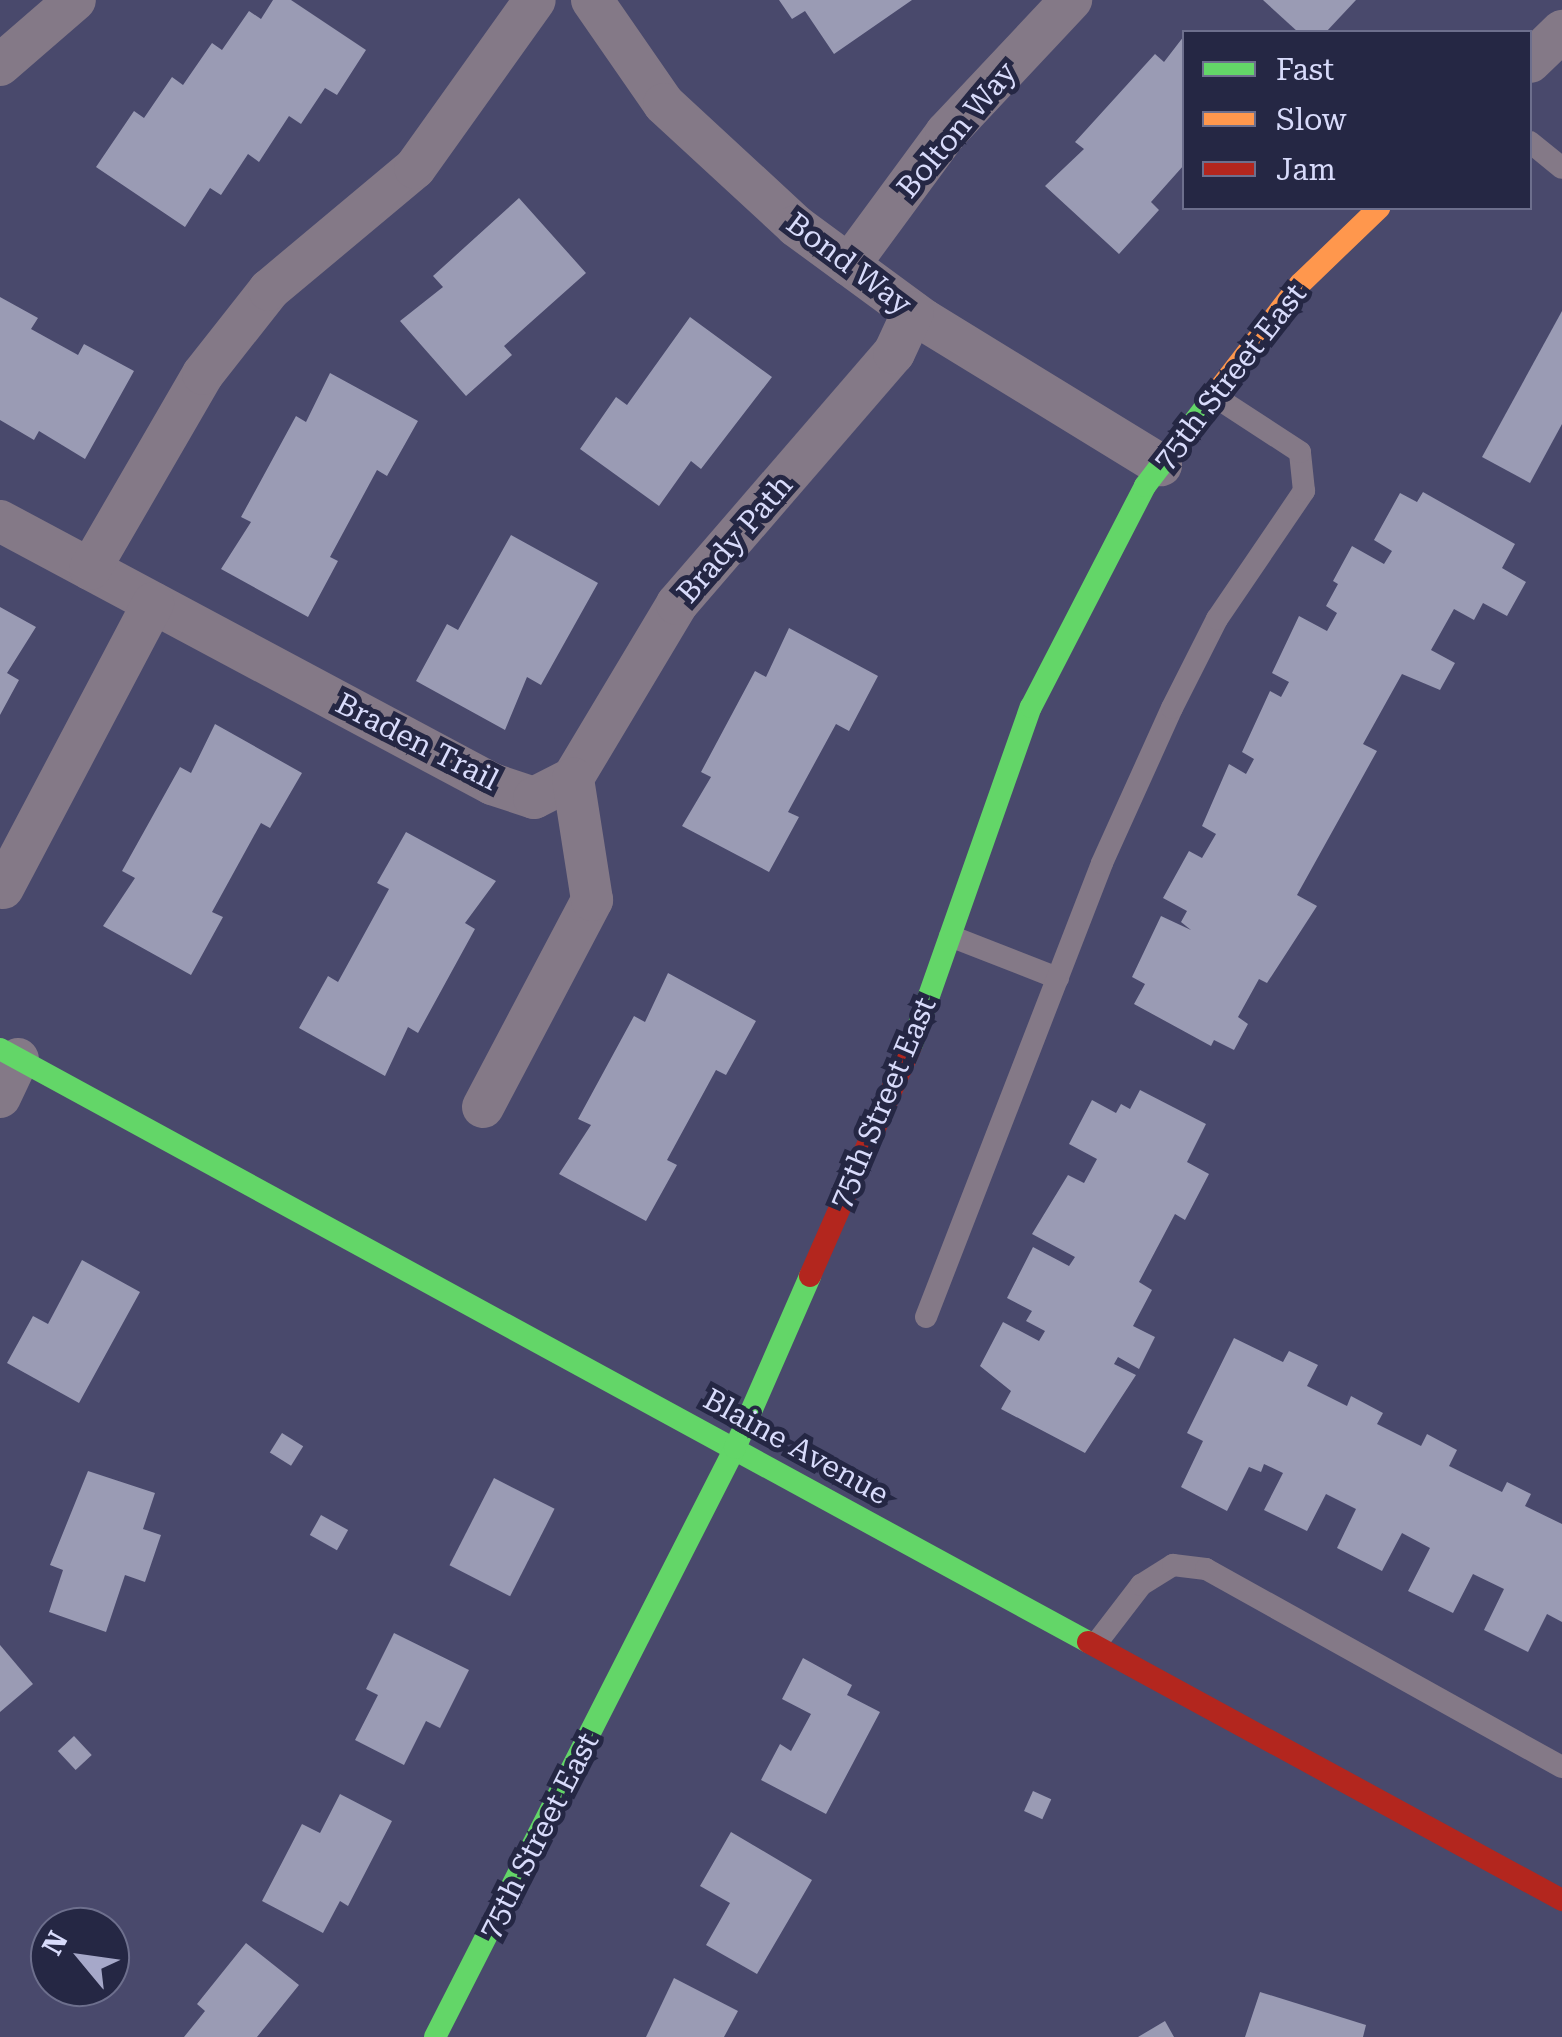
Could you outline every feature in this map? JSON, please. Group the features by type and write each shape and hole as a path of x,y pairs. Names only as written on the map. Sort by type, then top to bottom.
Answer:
{"street":[{"path":"0,65 75,0"},
{"path":"90,569 203,374 268,290 415,168 535,0"},
{"name":"Bond Way","path":"592,0 664,104 849,265 913,312 1161,465"},
{"name":"Bolton Way","path":"849,265 946,133 1071,0"},
{"path":"1532,60 1562,31"},
{"name":"75th Street East","path":"435,2037 735,1448 913,1041 1031,707 1161,465 1300,284 1377,210"},
{"name":"Brady Path","path":"573,778 677,604 894,353 913,312"},
{"name":"Braden Trail","path":"0,521 492,784 534,798 573,778"},
{"path":"3,888 153,603"},
{"path":"483,1107 592,900 573,778"},
{"path":"0,1097 9,1054"},
{"name":"Blaine Avenue","path":"9,1054 1562,1900"}],"lane":[{"path":"1532,144 1562,168"},
{"path":"926,1317 1058,978 1190,672 1217,620 1304,491 1300,452 1214,396"},
{"path":"950,936 1058,978"},
{"path":"1094,1644 1141,1585 1173,1565 1206,1570 1562,1767"}],"building":[{"path":"273,0 291,0 366,50 337,95 325,88 301,124 289,116 259,162 248,154 221,195 210,188 185,227 96,167 134,111 144,118 172,77 183,85 212,43 222,50 249,11 261,19"},
{"path":"779,0 912,0 834,54 805,11 792,19"},
{"path":"1263,0 1356,0 1328,30 1296,30"},
{"path":"1182,39 1182,167 1151,202 1159,210 1119,254 1045,186 1084,149 1075,142 1155,54 1164,62"},
{"path":"519,198 586,273 504,346 512,355 466,396 400,321 443,287 433,276"},
{"path":"0,297 38,318 31,329 78,355 84,344 134,371 85,459 39,431 34,440 0,420"},
{"path":"1562,311 1562,424 1530,483 1482,457"},
{"path":"690,317 772,377 701,469 691,461 659,506 580,449 616,397 627,405"},
{"path":"330,373 418,421 387,476 377,470 330,557 338,561 308,617 221,569 251,522 241,517 296,416 306,422"},
{"path":"1423,492 1515,544 1502,568 1526,582 1507,616 1483,603 1474,620 1454,609 1431,650 1455,663 1440,690 1402,674 1363,744 1377,751 1297,895 1317,906 1267,983 1259,979 1238,1017 1248,1024 1234,1050 1214,1040 1211,1046 1134,1004 1145,984 1132,977 1161,916 1191,930 1181,922 1187,911 1163,898 1189,851 1202,858 1216,834 1202,826 1229,764 1246,774 1254,759 1242,752 1270,691 1281,697 1289,682 1272,673 1299,616 1327,631 1337,613 1326,606 1338,584 1333,581 1352,546 1384,564 1392,551 1374,540 1400,493 1417,502"},
{"path":"511,535 598,583 541,685 527,677 505,730 416,681 447,624 458,630"},
{"path":"0,607 36,627 7,673 19,680 0,715"},
{"path":"789,628 878,676 849,731 836,724 788,812 799,817 769,872 682,826 711,777 701,772 755,671 766,677"},
{"path":"215,724 302,773 270,828 261,823 212,912 223,917 191,975 103,926 135,878 122,871 180,767 191,773"},
{"path":"406,832 496,881 465,923 475,929 418,1033 408,1027 385,1076 299,1028 328,976 338,982 389,889 377,883"},
{"path":"668,973 756,1021 726,1075 716,1070 667,1160 677,1165 646,1221 559,1174 591,1125 578,1119 634,1016 645,1022"},
{"path":"1140,1090 1206,1124 1187,1162 1209,1174 1185,1220 1175,1214 1139,1282 1152,1290 1133,1326 1155,1337 1139,1369 1118,1357 1114,1364 1136,1375 1085,1453 1001,1409 1011,1391 980,1366 1003,1322 1039,1341 1045,1331 1026,1321 1032,1311 1007,1298 1033,1247 1069,1266 1075,1257 1032,1234 1068,1175 1084,1183 1097,1159 1069,1144 1092,1100 1116,1113 1121,1104 1130,1109"},
{"path":"82,1260 140,1292 79,1403 7,1363 33,1316 48,1324"},
{"path":"1234,1338 1283,1362 1289,1351 1318,1365 1307,1386 1347,1406 1351,1396 1383,1413 1377,1424 1421,1446 1427,1434 1457,1450 1449,1466 1502,1492 1507,1482 1531,1494 1525,1506 1562,1524 1562,1622 1547,1614 1528,1652 1484,1630 1504,1589 1473,1574 1453,1613 1408,1591 1430,1548 1402,1533 1382,1571 1337,1548 1356,1509 1326,1494 1307,1531 1264,1510 1283,1473 1264,1464 1261,1472 1249,1467 1227,1511 1181,1487 1203,1441 1187,1433"},
{"path":"282,1433 303,1446 291,1466 270,1453"},
{"path":"88,1471 155,1493 143,1529 161,1535 145,1582 125,1575 106,1632 49,1612 63,1570 50,1565"},
{"path":"494,1478 555,1509 510,1596 450,1565"},
{"path":"321,1515 348,1530 337,1550 310,1535"},
{"path":"394,1633 469,1670 440,1728 426,1721 404,1765 355,1740 378,1695 366,1689"},
{"path":"0,1645 33,1684 0,1712"},
{"path":"803,1658 852,1685 847,1695 880,1712 826,1814 761,1780 780,1744 791,1751 811,1714 782,1699"},
{"path":"74,1736 92,1755 76,1770 58,1751"},
{"path":"1033,1791 1051,1799 1042,1819 1024,1811"},
{"path":"340,1794 392,1821 348,1906 340,1901 323,1933 262,1901 302,1824 320,1833"},
{"path":"731,1832 812,1880 757,1974 706,1945 730,1903 700,1886"},
{"path":"246,1943 299,1985 257,2037 184,2037 205,2011 197,2004"},
{"path":"674,1978 738,2011 724,2037 646,2037"},
{"path":"1260,1992 1366,2025 1363,2037 1245,2037"},
{"path":"1165,2021 1174,2037 1138,2037"}],"traffic: fast":[{"path":"912,1044 1031,707 1145,486 1210,401"},
{"path":"0,1049 1088,1642"},
{"path":"435,2037 735,1448 810,1276"}],"traffic: slow":[{"path":"1210,401 1300,284 1377,210"}],"traffic: jam":[{"path":"810,1276 912,1044"},
{"path":"1088,1642 1562,1900"}]}
